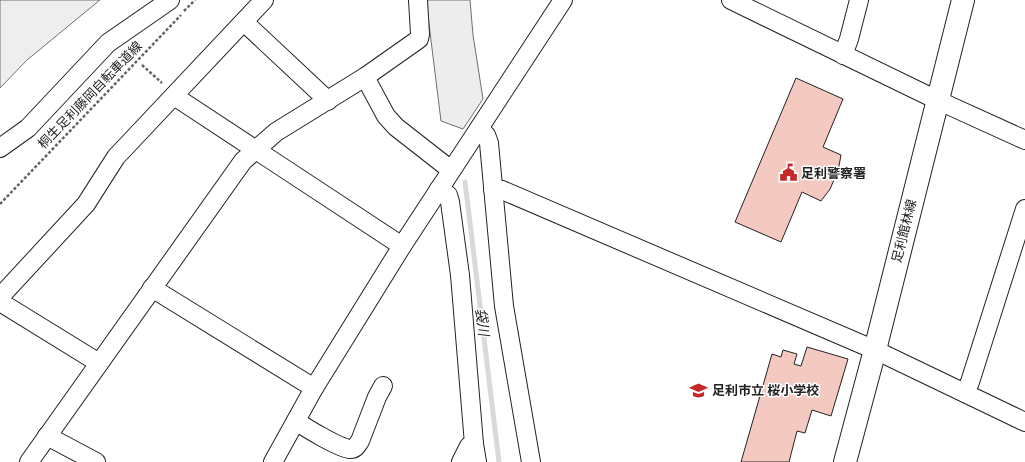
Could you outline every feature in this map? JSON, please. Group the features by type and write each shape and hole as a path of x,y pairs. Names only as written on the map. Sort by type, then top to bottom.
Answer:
{"main road":[{"name":"足利館林線","path":"845,462 875,350 963,0"}],"street":[{"path":"0,148 28,128 108,43 170,0"},
{"path":"0,297 86,204 116,157 264,0"},
{"path":"28,462 243,161 276,132 328,102 419,39 418,0"},
{"path":"273,462 314,388 402,246 563,0"},
{"path":"731,0 937,100 1025,140"},
{"path":"843,55 849,39 859,0"},
{"path":"244,22 328,102"},
{"path":"365,77 386,116 396,127 451,170"},
{"path":"174,96 402,246"},
{"path":"479,129 486,135 489,143 504,306 531,462"},
{"path":"439,189 448,195 455,238 460,275 476,462"},
{"path":"493,189 502,190 875,350 1025,422"},
{"path":"965,393 970,382 1025,208"},
{"path":"152,288 314,388"},
{"path":"0,302 99,363"},
{"path":"296,421 313,432 352,449 356,447 360,441 377,397 383,386"},
{"path":"47,436 96,462"},
{"path":"461,462 469,446 474,444"}],"path":[{"name":"桐生足利藤岡自転車道線","path":"0,204 195,0"},
{"path":"142,65 158,80"}],"shaded area":[{"path":"0,0 100,0 27,60 0,88"},
{"path":"426,0 470,0 473,35 483,99 463,129 441,121"}],"building":[{"path":"796,78 843,99 823,147 841,155 838,171 830,189 821,201 802,192 781,242 735,222"},
{"path":"807,347 848,359 831,416 812,410 805,433 797,431 789,462 741,462 772,354 781,357 783,350 797,354 794,364 801,366"}],"waterway":[{"name":"袋川","path":"465,182 499,462"}],"place":[{"name":"足利警察署","path":"788,173"},
{"name":"足利市立 桜小学校","path":"699,390"}]}
